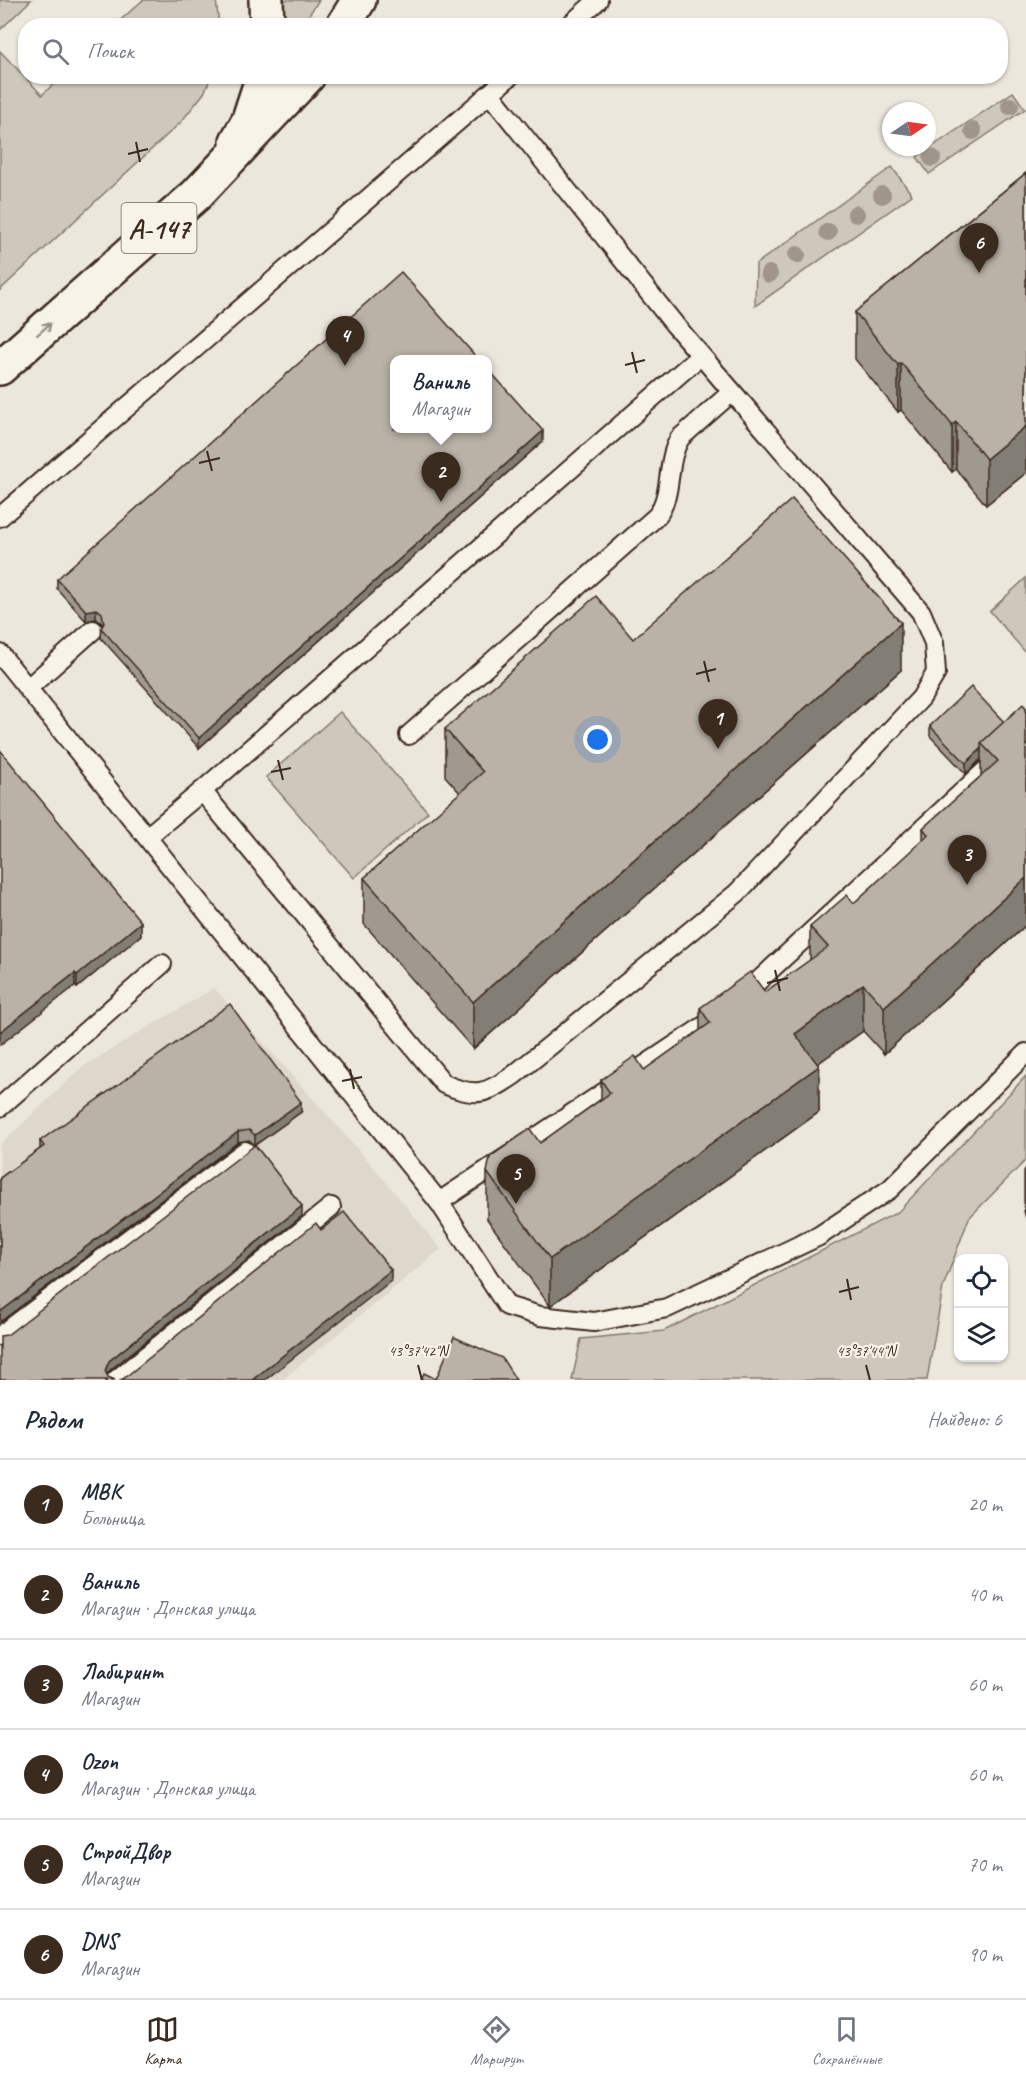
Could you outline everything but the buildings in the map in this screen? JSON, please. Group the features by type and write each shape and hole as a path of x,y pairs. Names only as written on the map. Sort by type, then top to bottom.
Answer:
{"main road":[{"path":"266,0 267,18"},
{"path":"349,18 359,0"},
{"name":"А-147","path":"196,195 225,161 248,122 260,84"},
{"name":"А-147","path":"0,368 196,195 300,84"}],"lane":[{"path":"578,18 598,0"},
{"path":"0,517 501,84"},
{"path":"202,791 444,1084 467,1094 494,1089 514,1075 737,893 921,698 936,673 934,643 921,612 700,356 490,94"},
{"path":"147,837 700,356"},
{"path":"409,735 657,516 666,503 675,447 680,438 732,392"},
{"path":"28,688 93,630"},
{"path":"0,654 439,1202 507,1306 540,1316 594,1322 667,1308 819,1236 890,1189 1026,1053"},
{"path":"439,1202 723,1014 1026,733"},
{"path":"0,1107 162,964"},
{"path":"0,1336 245,1151"},
{"path":"116,1380 331,1207"}],"shaded area":[{"path":"0,0 31,0 0,30"},
{"path":"143,0 216,0 218,18 123,18"},
{"path":"284,0 319,0 307,18 284,18"},
{"path":"0,51 18,70 18,84 32,84 42,95 54,84 208,84 204,93 181,122 0,290"},
{"path":"1013,92 1025,109 929,174 917,157 936,156 936,144"},
{"path":"892,167 912,195 755,306 756,264"},
{"path":"1026,578 1026,653 990,611"},
{"path":"340,712 428,812 354,878 266,777"},
{"path":"214,988 371,1164 441,1249 282,1380 0,1380 0,1145 82,1067"},
{"path":"1026,1076 1026,1160 969,1218 943,1287 927,1380 572,1380 581,1339 664,1331 898,1212"}],"place":[{"name":"DNS","path":"979,273"},
{"name":"Ozon","path":"345,366"},
{"name":"Ваниль","path":"441,502"},
{"name":"МВК","path":"718,749"},
{"name":"Лабиринт","path":"967,885"},
{"name":"СтройДвор","path":"516,1204"}]}
